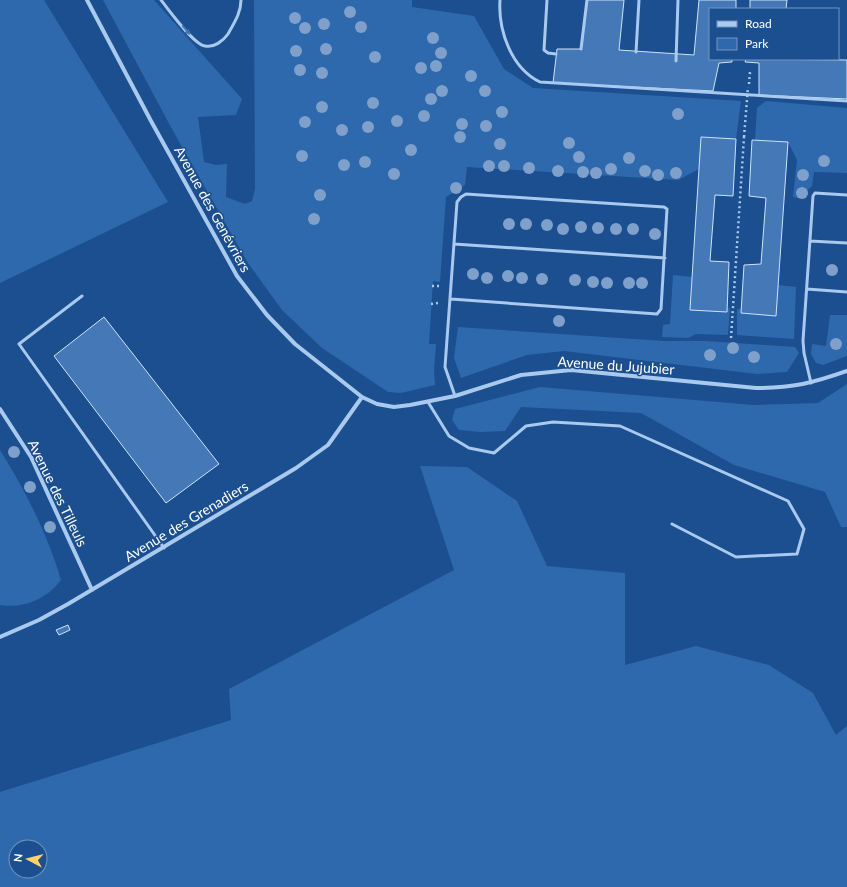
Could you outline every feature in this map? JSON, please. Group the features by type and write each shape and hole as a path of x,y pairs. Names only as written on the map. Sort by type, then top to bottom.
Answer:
{"street":[{"name":"Avenue des Genévriers","path":"87,0 151,121 237,276 267,315 296,344 362,397"},
{"name":"Avenue du Jujubier","path":"362,397 377,404 394,407 455,396 521,375 571,370 756,388 784,388 811,383 847,371"},
{"name":"Avenue des Grenadiers","path":"0,637 39,620 92,590 296,468 328,445 362,397"},
{"name":"Avenue des Tilleuls","path":"0,409 31,458 92,590"}],"lane":[{"path":"160,0 197,42 205,46 214,45 224,40 238,17 241,0"},
{"path":"500,0 499,17 503,36 519,65 531,78 540,82 847,101"},
{"path":"547,0 544,50 548,53 556,54"},
{"path":"581,49 587,0"},
{"path":"636,52 639,0"},
{"path":"676,61 678,0"},
{"path":"811,383 804,353 813,196 815,193 847,195"},
{"path":"451,298 657,314 662,309 667,210 664,207 466,194 460,197 457,202 446,367 455,396"},
{"path":"810,241 847,243"},
{"path":"454,244 664,258"},
{"path":"807,289 847,292"},
{"path":"82,296 19,344 164,548"},
{"path":"428,402 449,436 469,448 494,453 526,426 554,422 620,426 788,501 804,529 797,554 736,557 672,524"}],"path":[{"path":"731,338 744,137 750,72"}],"green space":[{"path":"0,0 44,0 168,202 0,283"},
{"path":"103,0 154,0 242,99 236,115 198,117 204,162 216,165 227,164 226,197 245,204 252,201 255,189 254,0 412,0 412,7 474,16 504,69 533,88 741,101 736,139 701,137 699,169 678,180 467,167 465,185 446,197 440,282 433,281 429,344 436,344 434,371 435,385 401,393 388,392 322,348 282,310 248,263 173,131"},
{"path":"766,101 847,108 847,173 814,172 812,186 798,198 793,197 797,160 788,142 755,140 757,108"},
{"path":"673,275 692,277 690,309 726,312 727,308 730,308 728,335 696,334 688,338 662,337 663,325 670,324"},
{"path":"778,285 796,287 794,339 737,335 737,309 741,309 741,313 776,316"},
{"path":"830,315 847,315 847,356 823,365 816,363 811,354 812,344 826,346"},
{"path":"458,327 664,341 706,341 795,347 799,353 787,372 757,374 564,351 527,355 461,378 454,358"},
{"path":"847,384 847,527 841,527 825,492 734,465 641,413 521,407 505,431 480,432 459,430 452,420 455,409 540,387 754,405 818,403"},
{"path":"0,450 43,530 61,580 49,592 34,601 26,604 9,606 0,605"},
{"path":"420,466 467,467 517,501 547,566 625,573 625,665 696,646 769,665 813,693 836,735 847,726 847,887 0,887 0,792 231,720 229,689 454,570"}],"building":[{"path":"587,0 624,0 619,50 694,55 699,0 736,0 736,8 709,8 709,60 732,60 732,62 719,63 713,91 553,83 557,49 581,49"},
{"path":"750,0 787,0 786,8 750,8"},
{"path":"746,60 847,60 847,99 759,95 759,63 745,62"},
{"path":"701,137 736,139 733,196 715,195 710,261 729,262 727,312 690,310"},
{"path":"752,140 788,142 776,316 741,313 744,265 761,264 766,198 749,196"},
{"path":"104,317 219,464 166,503 54,356"},
{"path":"68,625 70,630 59,635 56,630"}]}
